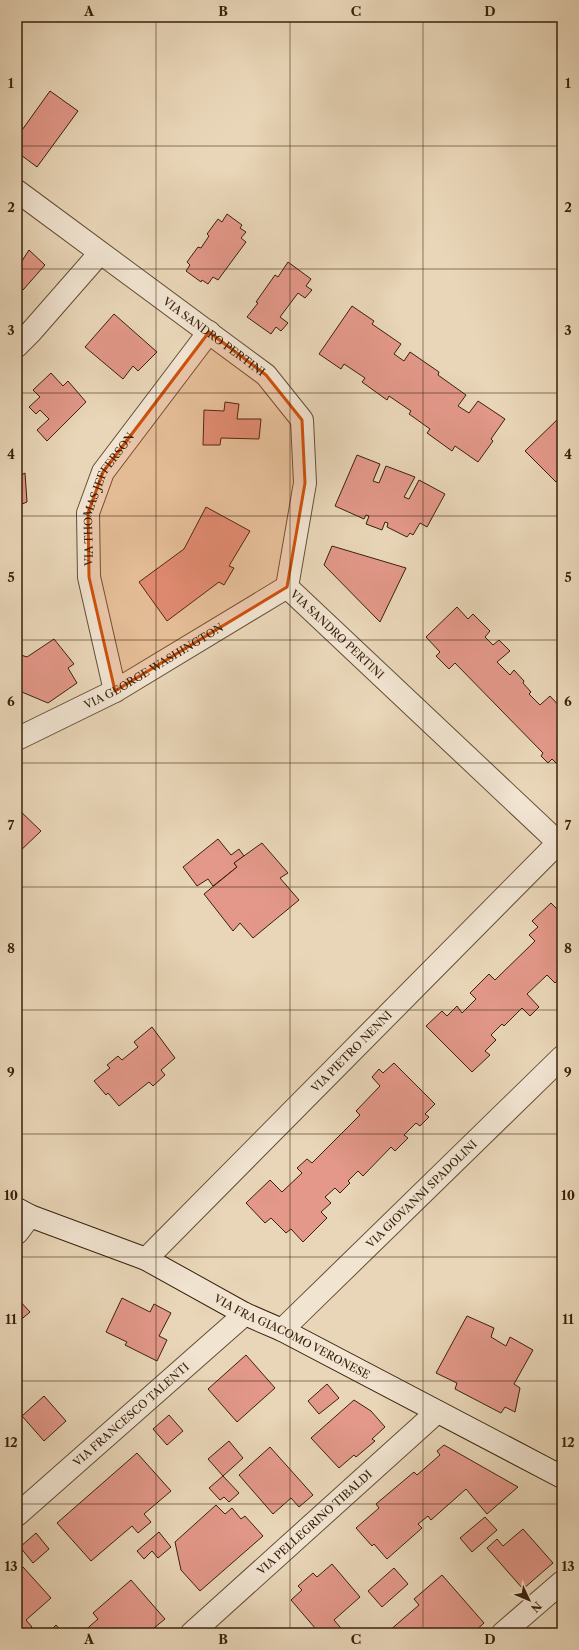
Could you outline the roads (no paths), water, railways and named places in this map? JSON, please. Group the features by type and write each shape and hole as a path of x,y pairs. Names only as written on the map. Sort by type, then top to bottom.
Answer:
{"street":[{"name":"VIA SANDRO PERTINI","path":"17,191 266,375 302,420 305,483 287,587 560,845"},
{"path":"17,346 100,253"},
{"name":"VIA THOMAS JEFFERSON","path":"115,691 89,577 88,513 103,472 209,332"},
{"name":"VIA GEORGE WASHINGTON","path":"17,739 115,691 287,587"},
{"name":"VIA PIETRO NENNI","path":"146,1259 560,845"},
{"name":"VIA GIOVANNI SPADOLINI","path":"282,1330 562,1057"},
{"path":"17,1233 24,1213"},
{"name":"VIA FRA GIACOMO VERONESE","path":"24,1213 146,1259 245,1314 282,1330 436,1412 562,1476"},
{"name":"VIA FRANCESCO TALENTI","path":"17,1515 245,1314"},
{"name":"VIA PELLEGRINO TIBALDI","path":"192,1633 436,1412"},
{"path":"502,1633 562,1582"}]}
